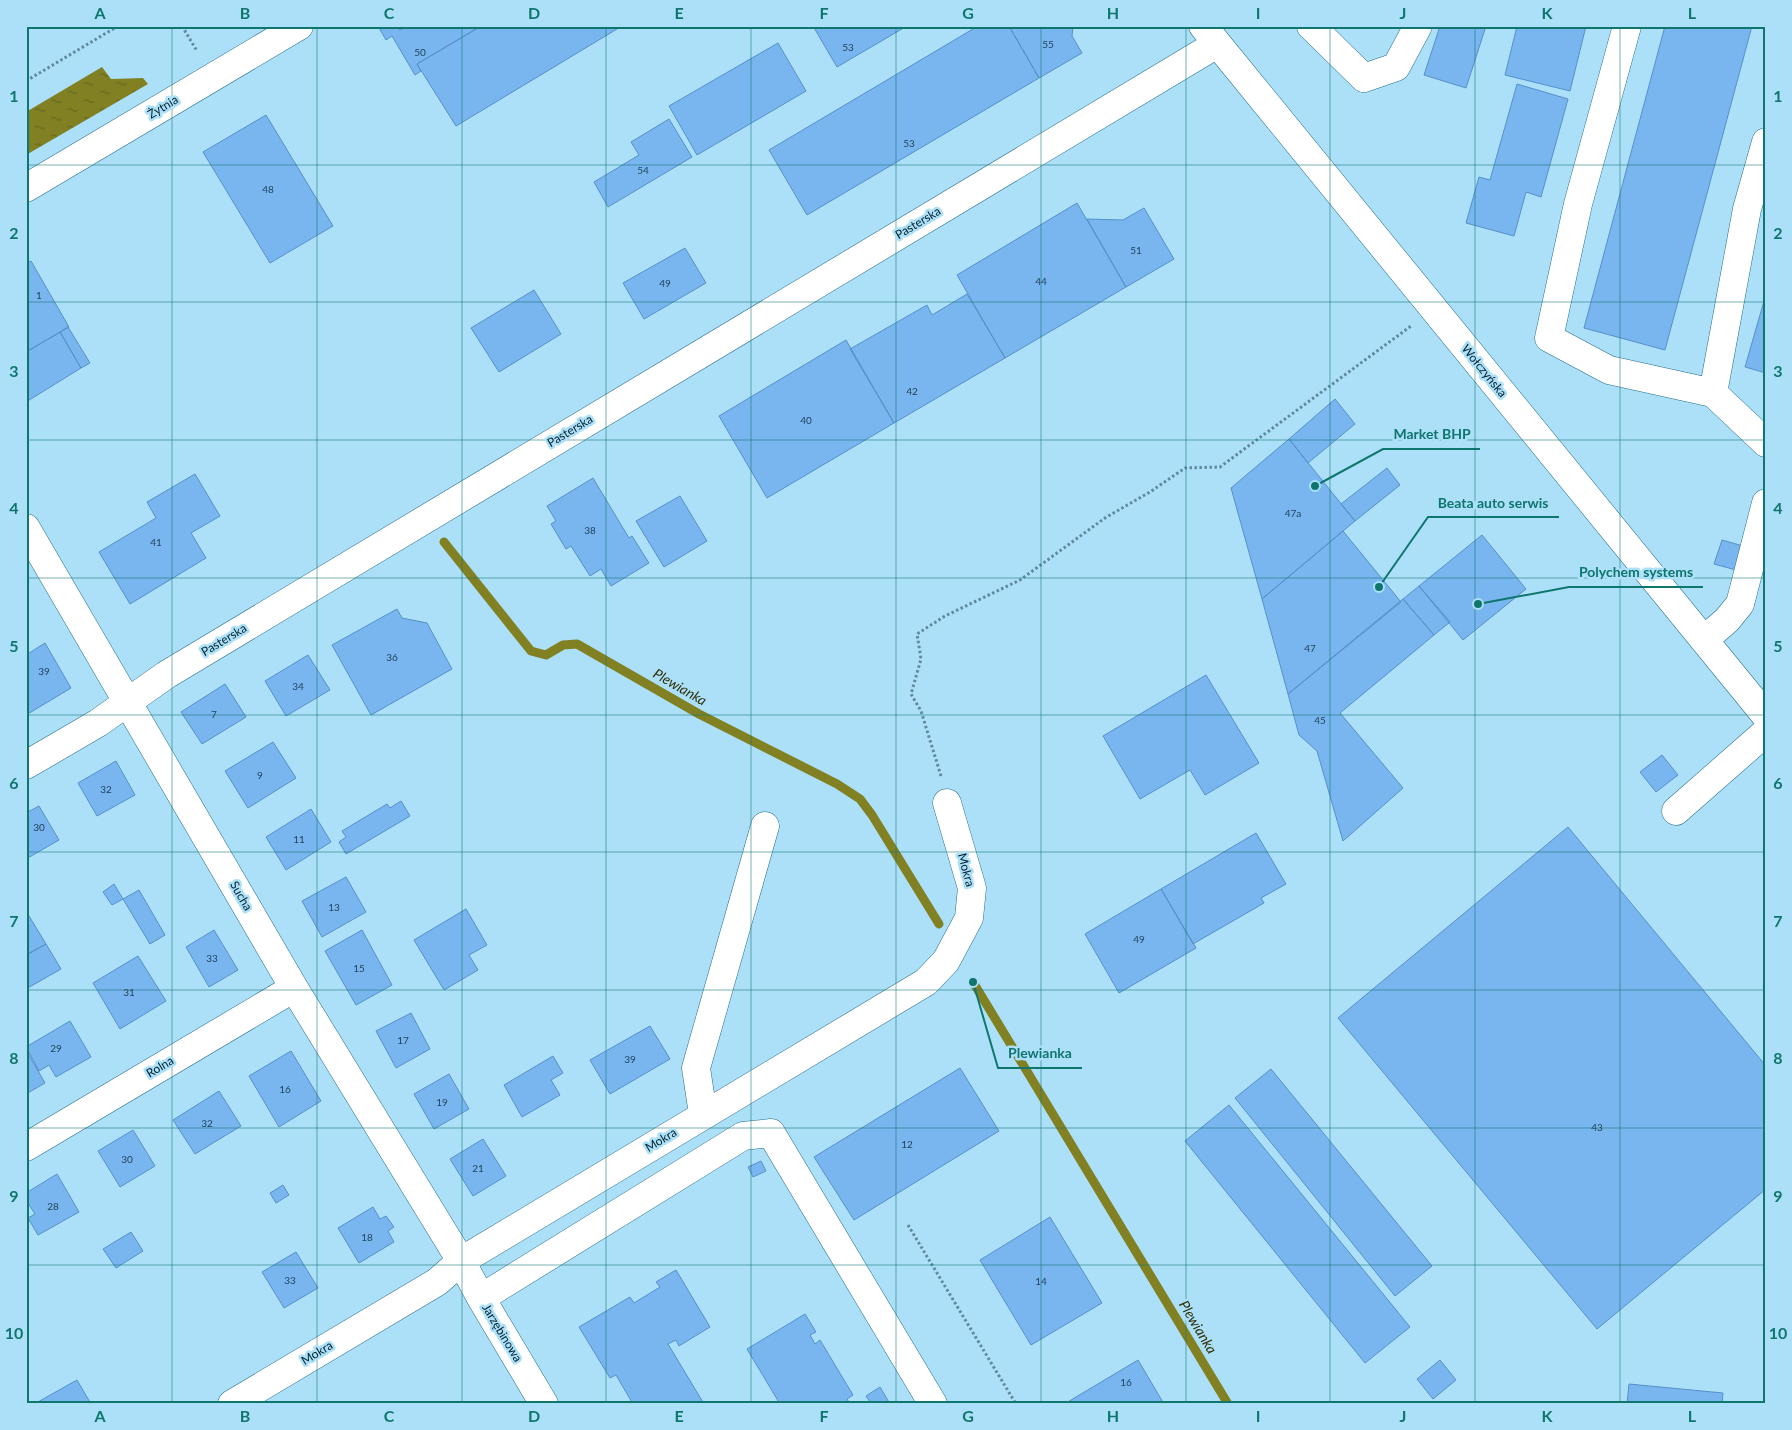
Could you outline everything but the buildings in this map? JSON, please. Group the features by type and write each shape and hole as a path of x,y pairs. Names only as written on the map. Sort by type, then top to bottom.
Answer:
{"street":[{"name":"Żytnia","path":"26,188 299,26"},
{"path":"1311,26 1364,78 1396,67 1418,26"},
{"path":"1627,26 1578,204 1549,338 1609,370 1713,393 1766,443"},
{"name":"Pasterska","path":"26,765 98,723 166,675 1119,103 1210,35"},
{"name":"Wołczyńska","path":"1210,35 1766,716"},
{"path":"1713,393 1747,210 1766,142"},
{"path":"1704,640 1727,620 1740,604 1766,504"},
{"name":"Sucha","path":"26,528 129,701 294,988 461,1262"},
{"path":"1676,811 1766,732"},
{"name":"Mokra","path":"232,1404 436,1282 461,1262 703,1114 926,982 946,961 969,918 972,888 946,803"},
{"path":"703,1114 696,1068 765,826"},
{"name":"Rolna","path":"26,1147 294,988"},
{"path":"481,1298 743,1136 770,1133 932,1404"},
{"name":"Jarzębinowa","path":"461,1262 544,1404"}],"path":[{"path":"26,81 118,26"},
{"path":"946,803 940,769 921,711 911,694 921,659 916,634 945,616 1020,580 1105,518 1150,492 1184,468 1220,468 1434,309"},
{"path":"908,1225 1016,1404"}],"water":[{"path":"102,67 111,79 143,78 148,84 26,155 26,112"}],"waterway":[{"name":"Plewianka","path":"444,542 531,651 546,655 563,645 577,644 699,714 837,784 860,799 872,815 939,924"},
{"name":"Plewianka","path":"973,982 1228,1404"}],"place":[{"name":"Market BHP","path":"1315,486"},
{"name":"Beata auto serwis","path":"1379,587"},
{"name":"Polychem systems","path":"1478,604"},
{"name":"Plewianka","path":"973,982"}]}
